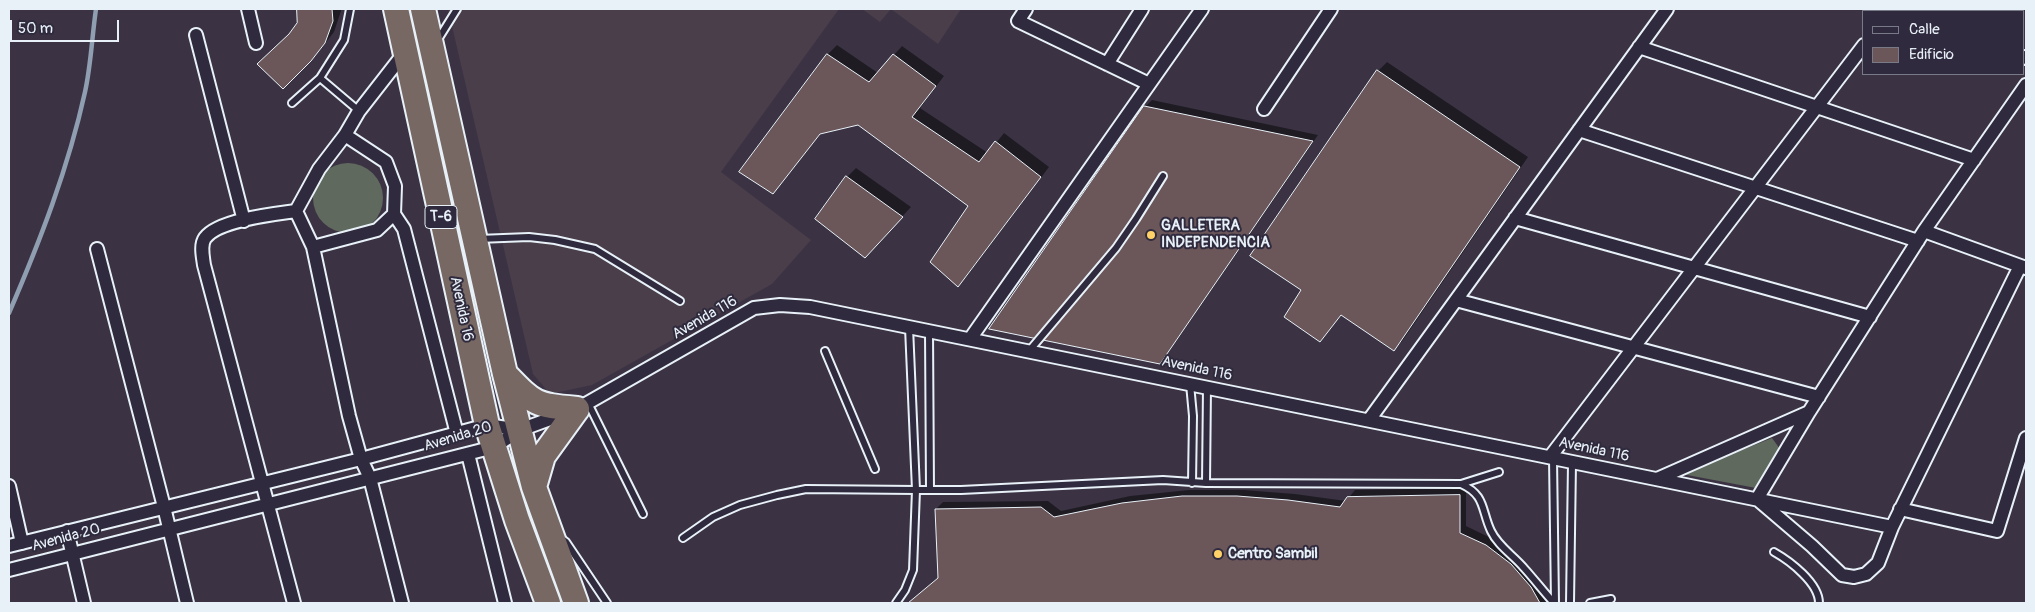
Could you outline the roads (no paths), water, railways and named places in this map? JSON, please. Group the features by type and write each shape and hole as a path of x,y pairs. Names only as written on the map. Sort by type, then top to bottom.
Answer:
{"highway":[{"name":"Avenida 16","path":"396,9 490,436 517,520 548,603"},
{"name":"Avenida 16","path":"423,9 505,374 534,487 576,603"},
{"path":"505,374 535,402 544,406 583,406"},
{"path":"534,487 543,456 583,406"}],"street":[{"path":"248,9 256,43"},
{"path":"1026,9 1018,21 1149,84"},
{"path":"1107,64 1142,9"},
{"path":"970,339 1202,9"},
{"path":"1264,109 1331,9"},
{"path":"1369,420 1667,9"},
{"path":"196,35 244,221"},
{"path":"1639,48 1974,160"},
{"path":"1552,458 1862,48"},
{"path":"296,211 319,169 345,135 359,110 405,52"},
{"path":"1579,130 1755,188 1920,236 2023,267 1900,509 1878,563 1866,574 1854,577 1842,576 1812,546 1757,499 1809,412 1920,236 2026,85"},
{"path":"345,135 386,162 395,186 394,214 404,229 457,434"},
{"path":"294,603 204,265 202,248 204,239 215,229 244,221 296,211"},
{"path":"296,211 313,247 349,416 361,458 370,478 402,603"},
{"path":"313,247 377,230 394,214"},
{"path":"1515,218 1870,317"},
{"path":"97,249 187,603"},
{"path":"1456,300 1819,397"},
{"name":"Avenida 116","path":"520,430 583,406 754,308 780,305 810,307 1572,463 1892,526"},
{"path":"1657,479 1809,412"},
{"name":"Avenida 20","path":"9,546 457,434 490,436 520,430"},
{"name":"Avenida 20","path":"9,570 168,528 468,454 490,436 520,430"},
{"path":"1900,509 1997,531 2026,438"},
{"path":"468,454 505,603"},
{"path":"9,486 22,543"},
{"path":"67,531 84,603"}],"lane":[{"path":"292,103 320,78 344,40 350,9"},
{"path":"432,48 457,9"},
{"path":"320,78 359,110"},
{"path":"1029,351 1116,248 1163,176"},
{"path":"475,239 529,237 555,240 595,249 680,301"},
{"path":"896,603 905,590 913,570 916,490 909,327"},
{"path":"929,331 930,490"},
{"path":"824,351 875,469"},
{"path":"1190,384 1193,416 1192,483"},
{"path":"1206,484 1207,388"},
{"path":"583,406 643,514"},
{"path":"1552,458 1554,603"},
{"path":"1570,603 1572,463"},
{"path":"683,538 713,517 740,505 806,489 930,490 1163,480 1206,484 1461,484 1499,472"},
{"path":"1461,484 1472,489 1479,496 1490,530 1498,542 1523,567 1554,603"},
{"path":"548,529 566,542 607,603"},
{"path":"1774,552 1788,560 1810,583 1819,596 1819,603"},
{"path":"1590,603 1611,598"}],"waterway":[{"path":"9,313 32,259 62,177 87,82 96,9"}],"place":[{"name":"GALLETERA INDEPENDENCIA","path":"1151,235"},
{"name":"Centro Sambil","path":"1218,554"}]}
